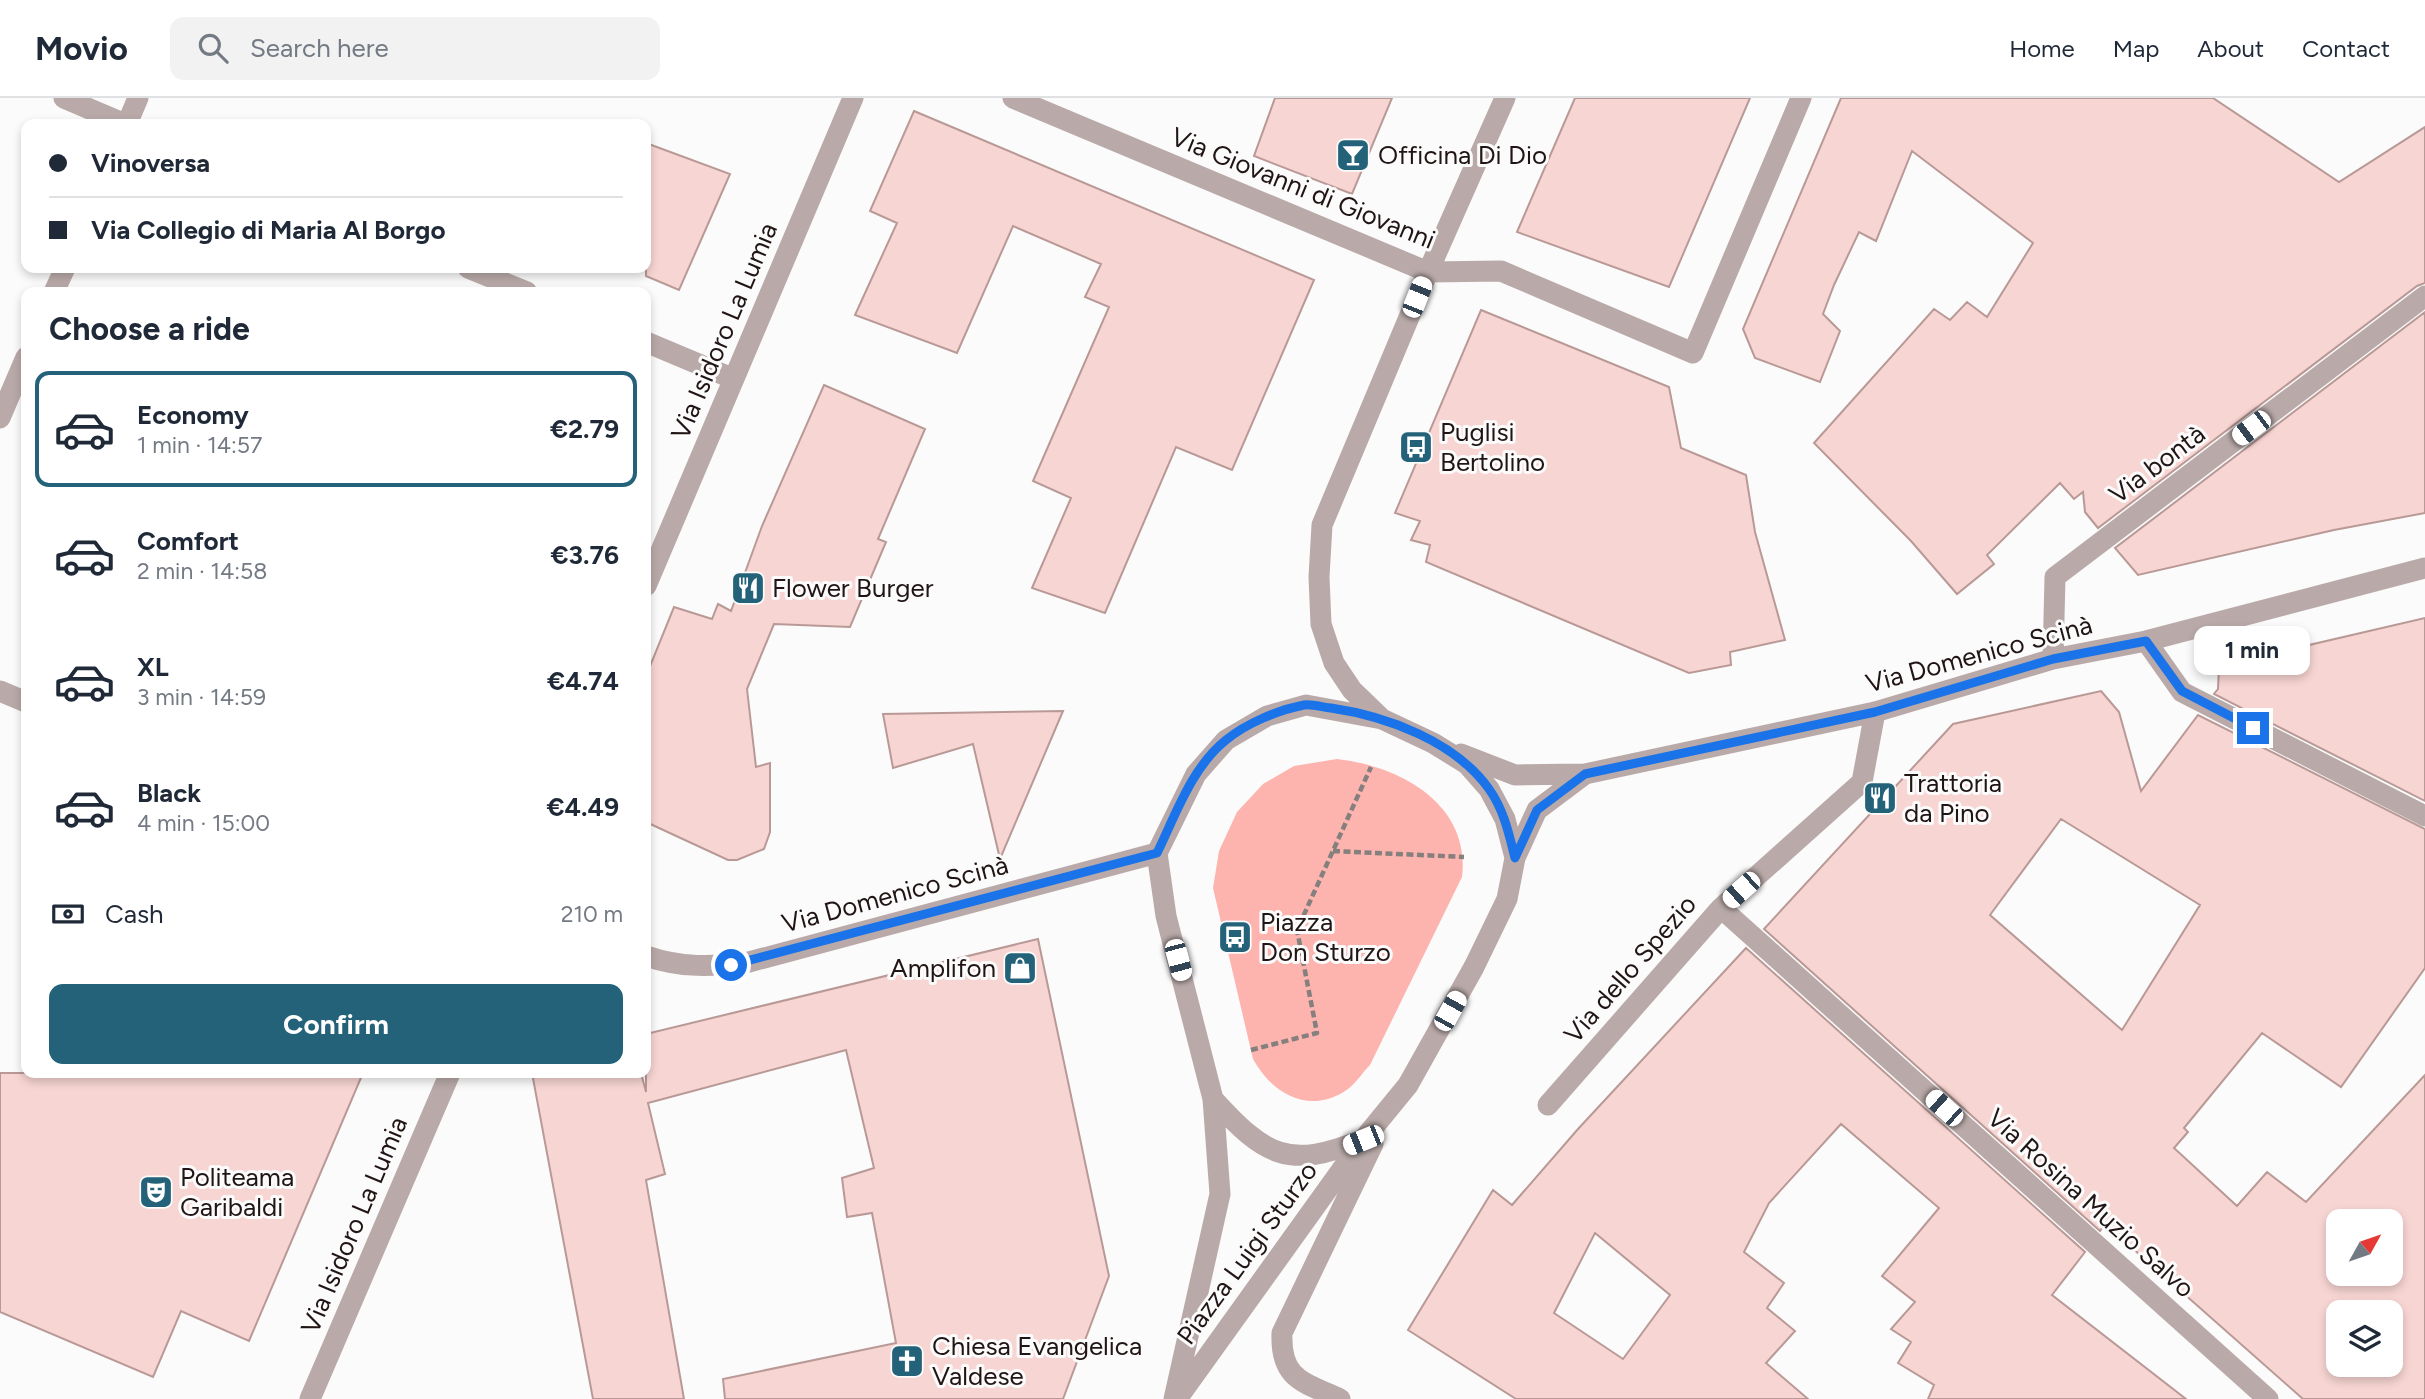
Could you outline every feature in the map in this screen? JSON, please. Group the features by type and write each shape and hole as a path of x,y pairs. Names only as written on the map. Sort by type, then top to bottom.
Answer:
{"street":[{"path":"64,98 114,119"},
{"path":"128,119 138,98"},
{"name":"Via Isidoro La Lumia","path":"651,574 853,98"},
{"name":"Via Giovanni di Giovanni","path":"1013,98 1427,272 1501,271 1693,353 1801,98"},
{"path":"1382,719 1352,690 1334,663 1321,624 1319,577 1322,525 1427,272 1505,98"},
{"path":"480,273 515,287"},
{"name":"Via bontà","path":"2053,659 2055,577 2425,296"},
{"path":"651,344 734,379"},
{"path":"0,418 21,369"},
{"name":"Via Domenico Scinà","path":"1585,774 1875,712 2053,659 2146,641 2425,568"},
{"path":"2146,641 2182,691 2423,809"},
{"path":"0,691 21,700"},
{"name":"Piazza Luigi Sturzo","path":"1306,705 1382,719 1433,743 1467,764 1489,789 1506,819 1515,858 1507,899 1474,967 1408,1086 1388,1114 1363,1140 1176,1399 1220,1194 1213,1099 1166,916 1157,853 1196,774 1226,740 1267,716 1306,705"},
{"name":"Via dello Spezio","path":"1548,1105 1721,908 1862,782 1875,712"},
{"path":"1433,743 1515,775 1585,774"},
{"path":"1515,858 1537,810 1585,774"},
{"name":"Via Domenico Scinà","path":"651,958 671,965 713,967 749,962 1157,853"},
{"name":"Via Rosina Muzio Salvo","path":"1721,908 2268,1399"},
{"name":"Via Isidoro La Lumia","path":"310,1399 448,1078"},
{"name":"Piazza Luigi Sturzo","path":"1213,1099 1242,1132 1266,1147 1296,1158 1332,1152 1363,1140"},
{"path":"1340,1399 1294,1378 1281,1355 1282,1333 1388,1114"}],"path":[{"path":"1251,1050 1317,1032 1297,930 1371,767"},
{"path":"1333,851 1464,857"}],"shaded area":[{"path":"1337,759 1384,770 1427,793 1443,809 1455,829 1462,851 1462,877 1370,1065 1354,1084 1334,1097 1306,1101 1281,1091 1253,1059 1213,888 1219,851 1237,812 1263,784 1294,766"}],"building":[{"path":"1275,98 1392,98 1352,194 1254,156"},
{"path":"1575,98 1750,98 1669,287 1517,232"},
{"path":"1841,98 2213,98 2339,182 2425,127 2425,283 2417,286 2098,528 2085,512 2083,492 2074,499 2060,483 1987,555 1994,564 1957,594 1911,541 1814,443 1934,309 1950,320 1967,302 1987,317 2033,243 1912,151 1876,241 1859,232 1834,285 1823,314 1840,331 1820,382 1755,358 1743,329"},
{"path":"914,111 1314,280 1232,470 1176,447 1105,613 1032,588 1071,498 1033,481 1109,307 1085,297 1101,264 1013,226 957,353 855,315 897,223 870,211"},
{"path":"651,145 730,174 679,290 646,276 646,273 651,273"},
{"path":"1481,310 1669,387 1681,448 1746,475 1755,532 1785,640 1730,652 1731,665 1689,673 1426,562 1430,545 1411,540 1420,521 1395,513"},
{"path":"2425,312 2425,513 2334,530 2138,575 2115,548"},
{"path":"824,385 925,429 878,539 886,542 850,627 774,624 747,689 756,767 770,763 770,832 764,849 737,860 728,860 651,824 651,664 674,607 712,619 718,604 731,611 762,526"},
{"path":"2425,618 2425,801 2214,694 2218,689 2219,666"},
{"path":"2101,691 2119,712 2141,791 2198,715 2425,829 2425,968 2341,1087 2262,1033 2184,1128 2188,1132 2174,1148 2237,1206 2267,1172 2306,1202 2425,1075 2425,1399 2303,1399 2105,1224 2100,1231 1764,929 1953,724","holes":["2061,819 2200,905 2122,1030 1990,915"]},
{"path":"1063,711 1000,859 973,744 893,768 883,714"},
{"path":"1038,939 1109,1276 1063,1399 725,1399 723,1379 896,1343 872,1213 847,1217 842,1178 874,1168 846,1050 648,1103 665,1174 646,1180 684,1399 593,1399 533,1078 642,1078 646,1092 646,1078 651,1078 651,1033"},
{"path":"1746,948 2085,1252 2052,1295 2186,1399 1928,1399 1934,1385 1898,1363 1911,1342 1891,1329 1915,1302 1882,1276 1939,1208 1841,1124 1769,1203 1744,1252 1784,1283 1767,1308 1795,1331 1766,1363 1808,1399 1516,1399 1408,1330 1493,1190 1512,1205 1578,1129","holes":["1595,1233 1670,1295 1623,1359 1554,1313"]},
{"name":"Politeama Garibaldi","path":"0,1073 21,1073 21,1078 361,1078 249,1341 181,1311 153,1377 0,1312"}],"place":[{"name":"Officina Di Dio","path":"1353,155"},
{"name":"Puglisi Bertolino","path":"1416,447"},
{"name":"Flower Burger","path":"748,588"},
{"name":"Trattoria da Pino","path":"1880,798"},
{"name":"Piazza Don Sturzo","path":"1235,937"},
{"name":"Amplifon","path":"1020,968"},
{"name":"Politeama Garibaldi","path":"156,1192"},
{"name":"Chiesa Evangelica Valdese","path":"907,1361"}],"route":[{"path":"731,965 1157,853 1196,774 1226,740 1267,716 1306,705 1348,710 1382,719 1433,743 1467,764 1489,789 1506,819 1515,858 1537,810 1585,774 1875,712 2053,659 2146,641 2182,691 2253,728"}]}
